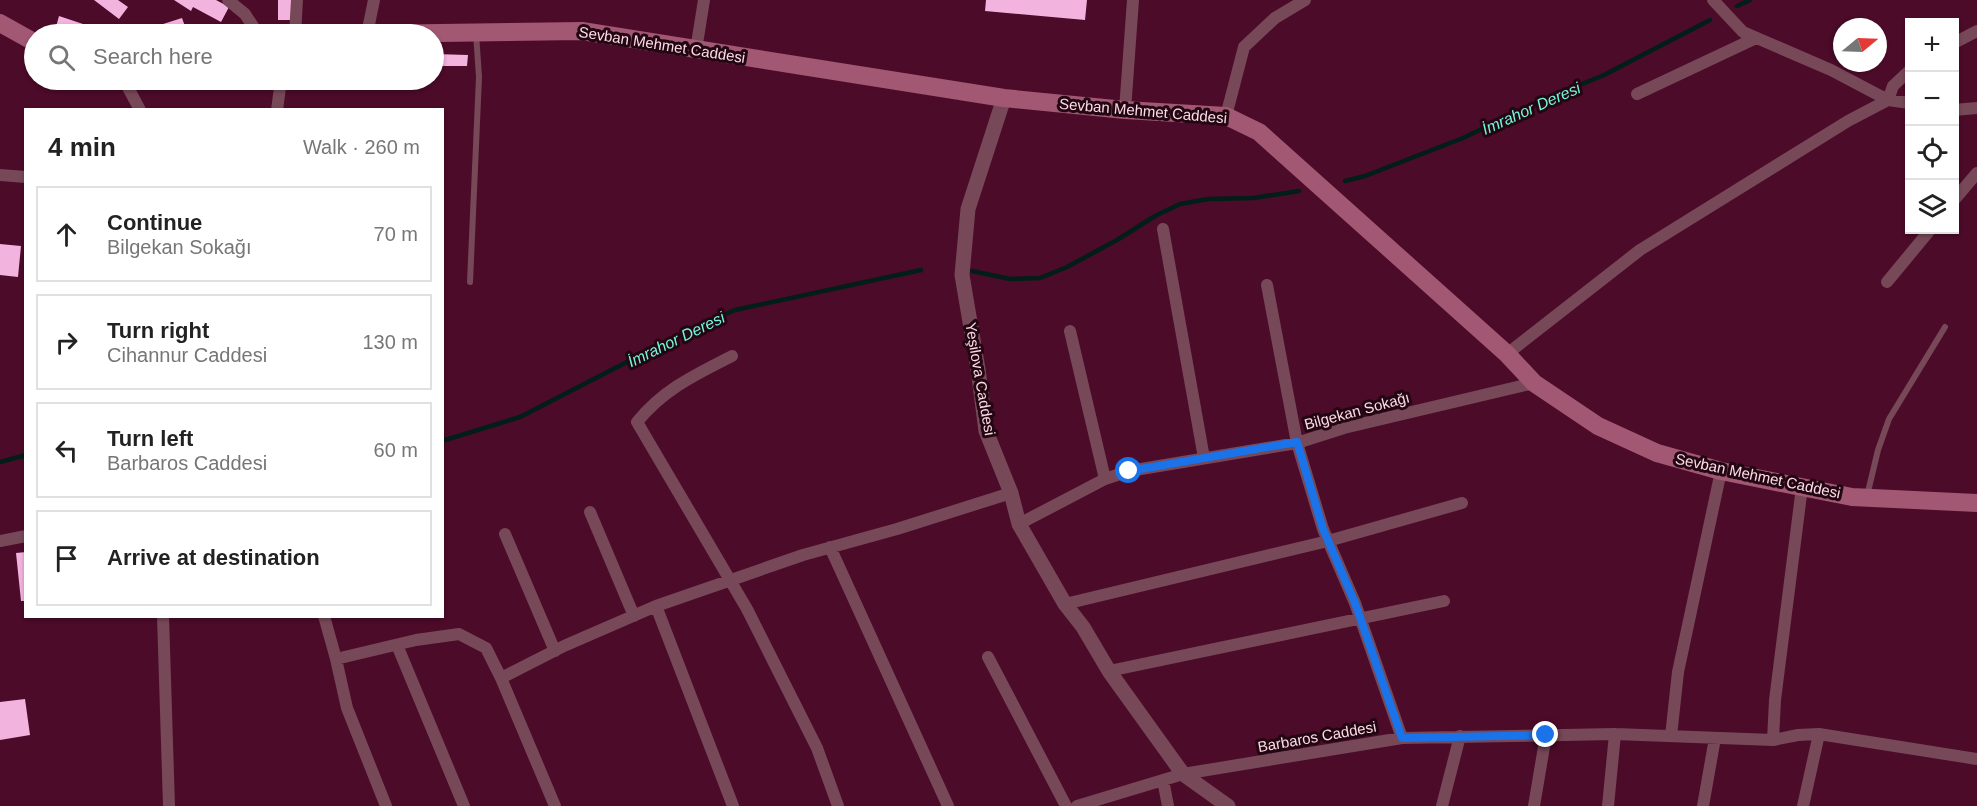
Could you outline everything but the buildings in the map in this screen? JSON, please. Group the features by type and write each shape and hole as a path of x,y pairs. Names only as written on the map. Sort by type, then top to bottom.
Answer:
{"main road":[{"path":"0,24 24,37"},
{"name":"Sevban Mehmet Caddesi","path":"444,33 582,31 1004,98 1125,110 1226,116 1259,132 1507,354 1534,383 1599,426 1657,453 1720,471 1852,497 1977,503"}],"street":[{"path":"228,0 245,14 252,24"},
{"path":"296,24 297,0"},
{"path":"370,24 374,0"},
{"path":"696,50 704,0"},
{"path":"1125,110 1133,0"},
{"path":"1226,116 1244,47 1275,18 1305,0"},
{"path":"1713,0 1743,32 1831,70 1888,100 1905,102"},
{"path":"1959,40 1977,31"},
{"path":"1637,94 1756,38"},
{"path":"1507,354 1640,250 1848,121 1888,100 1893,86 1908,72"},
{"path":"129,90 139,108"},
{"path":"277,108 279,90"},
{"name":"Yeşilova Caddesi","path":"1004,98 968,209 962,275 986,431 1011,493 1019,524 1065,604 1183,774 1228,806"},
{"path":"1959,110 1977,108"},
{"path":"1959,194 1977,173"},
{"path":"0,176 24,177"},
{"path":"1163,229 1204,458"},
{"path":"1887,282 1927,234"},
{"path":"1268,285 1297,442 1323,529 1361,620 1402,738"},
{"path":"1070,331 1105,479"},
{"path":"732,356 678,383 647,410 637,422 747,609 817,747 838,806"},
{"name":"Bilgekan Sokağı","path":"1019,524 1105,479 1129,471 1297,442 1344,428 1534,383"},
{"path":"1671,736 1678,672 1720,471"},
{"path":"1773,740 1775,700 1802,487"},
{"path":"501,678 564,646 656,606 804,555 1011,493"},
{"path":"1065,604 1328,541 1462,503"},
{"path":"590,512 634,616"},
{"path":"505,534 555,651"},
{"path":"0,541 24,536"},
{"path":"831,547 948,806"},
{"path":"1110,671 1191,652 1444,602"},
{"path":"656,606 733,806"},
{"path":"163,618 169,806"},
{"path":"325,618 347,708 386,806"},
{"path":"336,659 459,634 486,648 555,806"},
{"path":"397,645 464,806"},
{"path":"988,657 1066,806"},
{"path":"1608,806 1615,734"},
{"name":"Barbaros Caddesi","path":"1080,806 1183,774 1402,738 1615,734 1773,740 1819,734 1977,759"},
{"path":"1803,806 1819,734"},
{"path":"1534,806 1546,735"},
{"path":"1443,806 1460,736"},
{"path":"1704,806 1715,738"},
{"path":"1163,780 1168,806"}],"lane":[{"path":"470,282 479,77 476,33"},
{"path":"1867,497 1878,450 1889,419 1946,327"}],"waterway":[{"name":"İmrahor Deresi","path":"1737,6 1750,0"},
{"name":"İmrahor Deresi","path":"1345,181 1365,176 1463,138 1538,102 1604,75 1710,20"},
{"name":"İmrahor Deresi","path":"972,271 1010,279 1040,278 1067,267 1180,204 1208,199 1253,198 1299,191"},
{"name":"İmrahor Deresi","path":"444,440 520,417 695,327 735,310 921,270"},
{"name":"İmrahor Deresi","path":"0,462 24,456"}],"route":[{"path":"1129,471 1297,442 1323,529 1355,603 1402,738 1546,735"}]}
